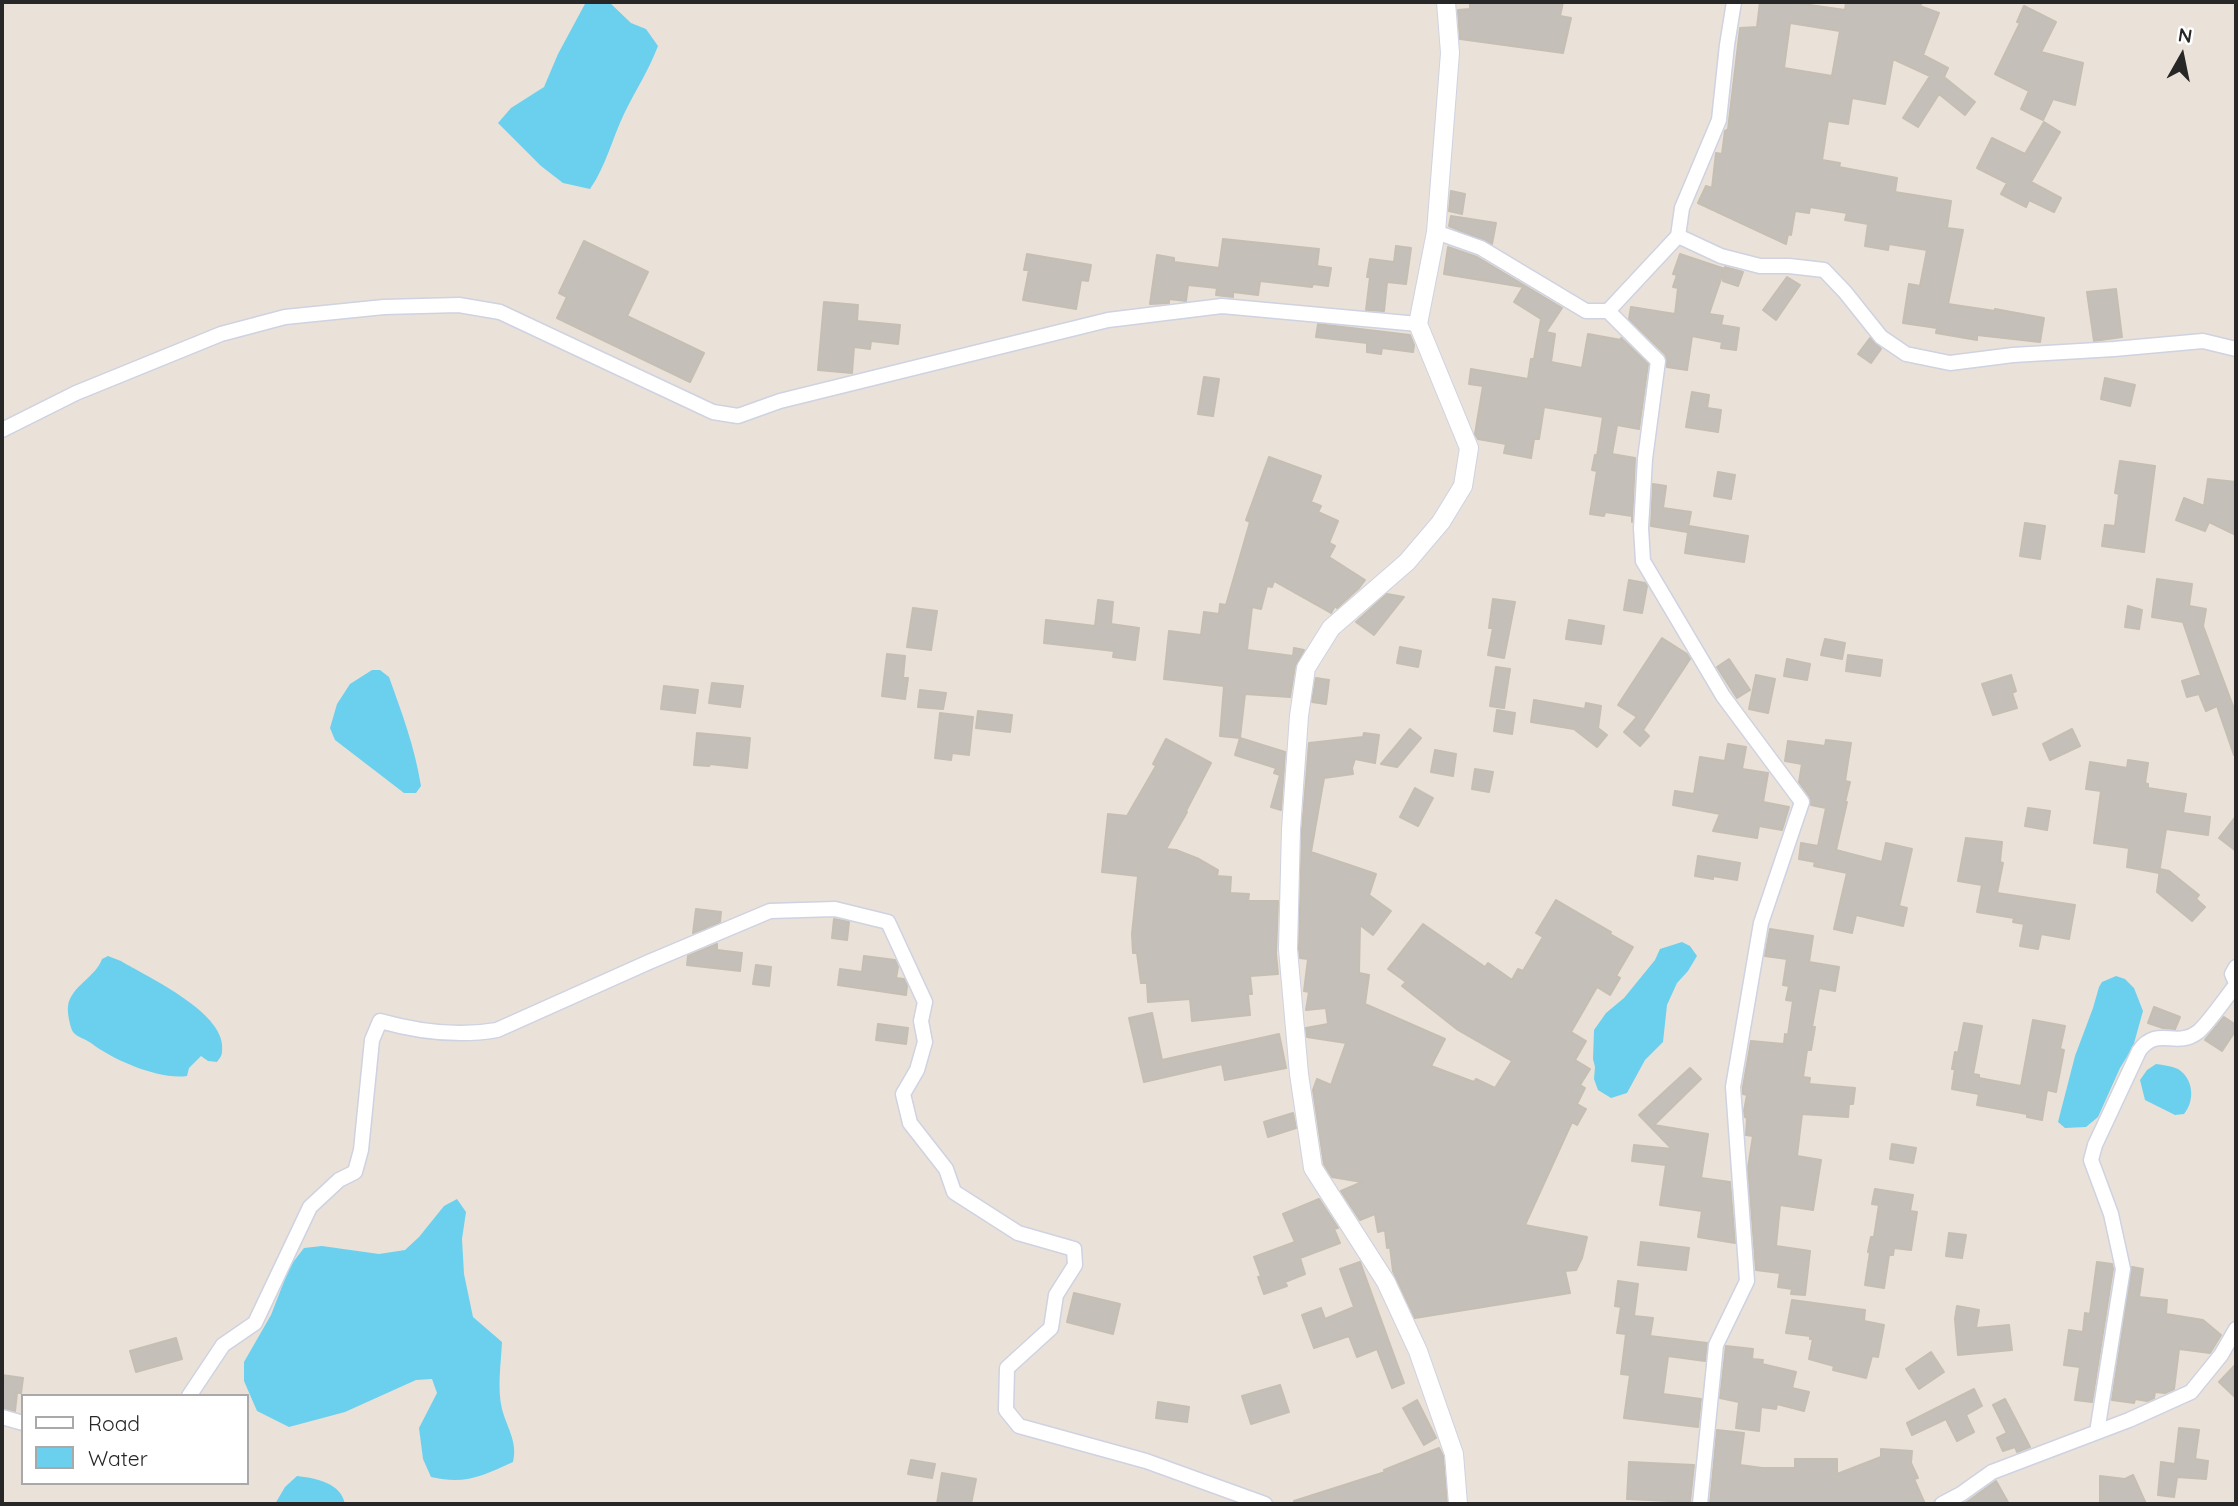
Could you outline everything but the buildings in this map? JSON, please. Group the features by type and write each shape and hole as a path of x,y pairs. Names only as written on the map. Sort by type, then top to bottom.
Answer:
{"street":[{"path":"1446,2 1450,53 1436,232 1418,324 1469,449 1463,486 1441,522 1407,562 1331,628 1307,668 1299,716 1291,829 1288,949 1299,1074 1313,1168 1386,1282 1418,1351 1454,1454 1458,1504"},
{"path":"1608,312 1678,236 1682,208 1719,120 1734,2"},
{"path":"1436,232 1480,248 1586,311 1608,312 1658,360 1645,459 1641,528 1643,561 1723,696 1802,802 1760,923 1733,1087 1747,1281 1716,1345 1700,1504"},
{"path":"1678,236 1721,256 1760,266 1824,270 1881,337 1906,354 1950,363 2013,355 2203,341 2236,349"},
{"path":"2,430 76,393 221,334 285,317 384,307 459,304 500,312 713,412 738,416 780,401 1108,320 1222,306 1418,324"},
{"path":"191,1394 223,1345 255,1323 310,1207 339,1180 355,1172 361,1150 372,1040 380,1021 443,1034 497,1030 770,911 835,909 888,922 925,1002 921,1021 925,1042 917,1070 903,1094 909,1123 946,1169 954,1192 1018,1233 1074,1249 1075,1265 1056,1295 1051,1328 1007,1368 1006,1410 1019,1426 1146,1461 1265,1504"},
{"path":"2097,1432 2123,1269 2111,1214 2091,1160 2095,1144 2146,1041 2157,1037 2179,1039 2197,1033 2236,984 2232,974 2236,967"},
{"path":"1942,1504 1992,1472 2192,1392 2221,1355 2236,1329"},
{"path":"2,1417 21,1422"},
{"path":"1970,1488 1975,1504"}],"water":[{"path":"586,2 609,2 631,23 646,29 658,46 590,189 563,183 541,166 498,123 511,108 544,87"},
{"path":"372,670 380,670 389,677 394,690 408,731 421,786 416,793 404,793 335,740 330,728 337,704 350,684"},
{"path":"1682,942 1690,946 1697,956 1677,983 1667,1005 1663,1042 1645,1060 1627,1093 1611,1098 1598,1090 1594,1079 1594,1030 1606,1013 1624,998 1655,960 1660,949"},
{"path":"108,956 167,987 201,1011 221,1038 222,1053 217,1062 208,1061 201,1056 189,1068 187,1076 163,1075 111,1056 75,1034 68,1016 70,999 102,959"},
{"path":"2116,976 2125,979 2134,988 2143,1011 2133,1047 2120,1068 2098,1117 2086,1127 2065,1128 2058,1122 2075,1056 2099,987 2102,982"},
{"path":"2156,1064 2178,1069 2187,1078 2191,1097 2184,1114 2175,1115 2145,1100 2140,1080 2147,1070"},
{"path":"457,1199 466,1212 462,1239 464,1274 473,1317 502,1342 500,1393 502,1409 513,1441 513,1462 473,1478 454,1480 431,1477 423,1459 419,1428 437,1393 432,1379 416,1380 345,1412 289,1427 257,1411 244,1381 244,1362 271,1315 290,1266 304,1248 322,1246 379,1254 405,1250 444,1206"},
{"path":"297,1476 333,1486 343,1497 345,1504 275,1504 285,1487"}]}
